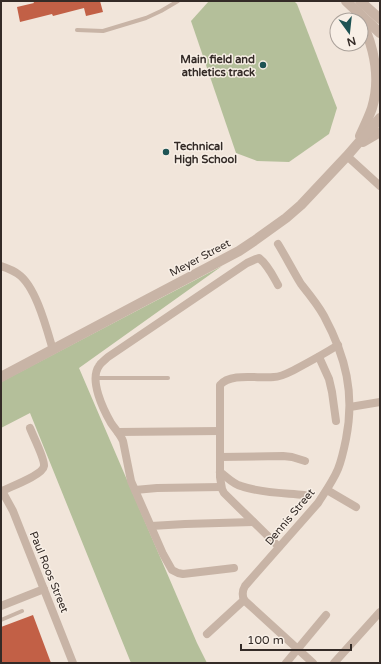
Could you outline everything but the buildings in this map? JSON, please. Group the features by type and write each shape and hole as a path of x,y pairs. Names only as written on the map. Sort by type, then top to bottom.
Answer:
{"street":[{"path":"346,1 358,5 380,19"},
{"path":"358,5 380,32"},
{"path":"356,146 372,107 376,87 376,67 369,39"},
{"name":"Meyer Street","path":"1,377 214,264 254,241 301,205 380,118"},
{"path":"356,146 380,132"},
{"path":"347,156 380,186"},
{"name":"Dennis Street","path":"244,600 242,595 245,586 318,503 338,469 348,426 350,407 349,389 344,363 338,346 324,315 300,282 278,244"},
{"path":"234,568 191,573 178,573 172,570 163,554 135,490 129,475 123,441 108,417 99,397 95,378 99,364 108,357 248,263 259,258 278,285"},
{"path":"1,266 19,274 29,287 37,301 44,319 53,350"},
{"path":"279,547 224,493 221,487 220,385 223,382 233,378 276,377 289,372 338,346"},
{"path":"319,356 329,379 336,421"},
{"path":"350,407 380,402"},
{"path":"2,492 37,475 43,470 43,460 30,428"},
{"path":"118,432 220,431"},
{"path":"220,457 283,456 305,461"},
{"path":"220,472 241,486 273,492 304,495"},
{"path":"135,490 157,488 221,487"},
{"path":"326,490 356,507"},
{"name":"Paul Roos Street","path":"2,492 13,511 73,663"},
{"path":"151,526 253,522"},
{"path":"1,606 44,589"},
{"path":"207,634 244,600 313,663"},
{"path":"334,663 380,612"},
{"path":"286,663 326,615"}],"lane":[{"path":"78,30 103,31 146,18 178,1"},
{"path":"95,378 168,378"},
{"path":"1,620 22,612"}],"green space":[{"name":"Main field and athletics track","path":"209,1 294,1 297,4 337,108 329,134 289,162 257,161 236,153 191,21"},
{"path":"222,266 79,368 197,643 207,663 131,663 30,413 1,428 1,382"}],"place":[{"name":"Main field and athletics track","path":"263,65"},
{"name":"Technical High School","path":"166,152"}]}
